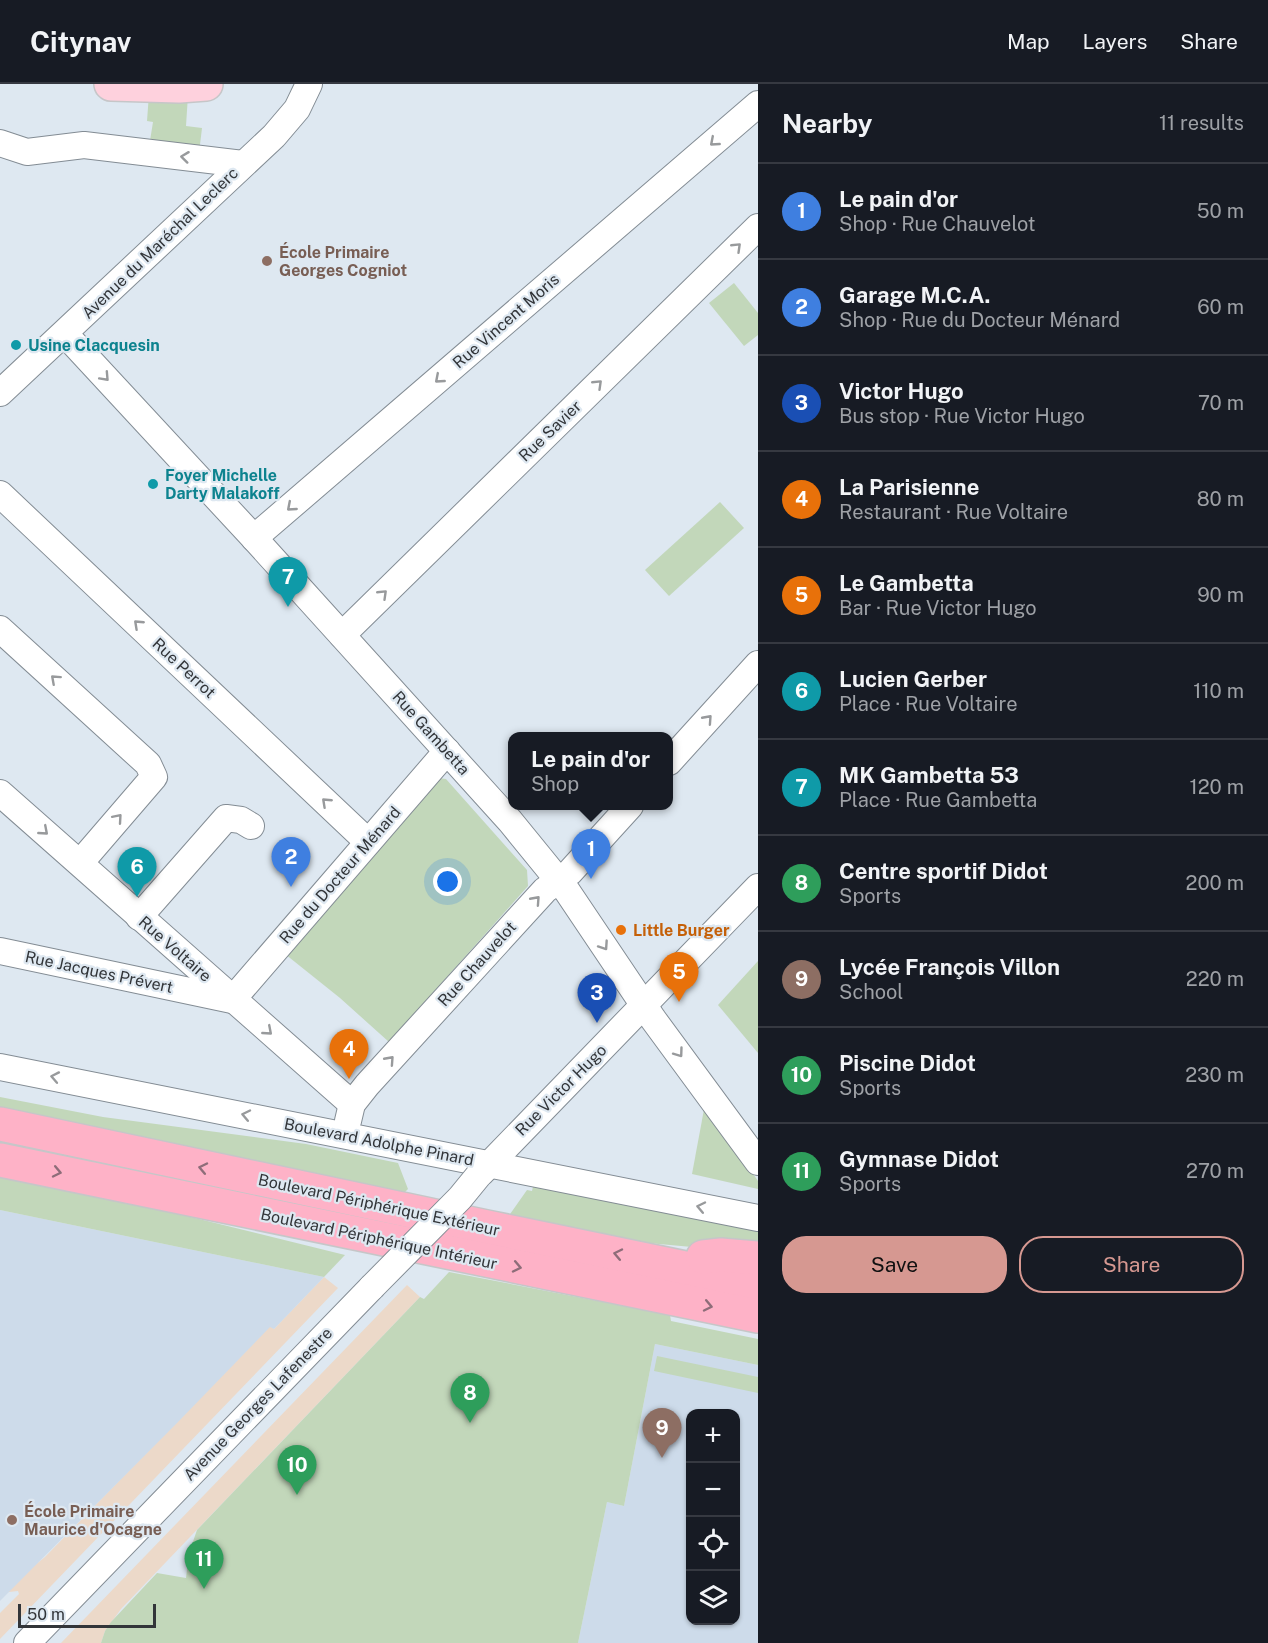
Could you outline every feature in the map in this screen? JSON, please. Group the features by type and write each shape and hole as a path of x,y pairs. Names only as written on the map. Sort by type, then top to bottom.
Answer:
{"highway":[{"name":"Boulevard Périphérique Extérieur","path":"0,1124 758,1283"},
{"name":"Boulevard Périphérique Intérieur","path":"0,1160 758,1316"},
{"path":"652,1261 721,1255 758,1258"}],"main road":[{"path":"111,84 179,86 206,84"}],"street":[{"name":"Avenue du Maréchal Leclerc","path":"0,393 273,136 297,109 309,84"},
{"name":"Rue Vincent Moris","path":"254,538 758,104"},
{"path":"0,143 27,152 84,145 243,164"},
{"name":"Rue Savier","path":"342,635 758,227"},
{"name":"Rue Gambetta","path":"65,334 510,820 559,881 644,1005 758,1162"},
{"name":"Rue Perrot","path":"0,494 368,842"},
{"path":"0,630 152,770 154,777 80,862"},
{"path":"673,758 758,664"},
{"name":"Rue du Docteur Ménard","path":"232,1000 447,751"},
{"name":"Rue Voltaire","path":"0,793 352,1104"},
{"name":"Rue Chauvelot","path":"352,1104 545,890 559,881 626,810"},
{"path":"139,917 226,818 241,820 251,826"},
{"name":"Rue Victor Hugo","path":"483,1170 758,887"},
{"name":"Rue Jacques Prévert","path":"0,951 232,1000"},
{"name":"Boulevard Adolphe Pinard","path":"0,1067 346,1136 483,1170 758,1218"},
{"path":"346,1136 352,1104"},
{"name":"Avenue Georges Lafenestre","path":"27,1643 460,1198 483,1170"}],"shaded area":[{"path":"0,1210 324,1277 274,1329 270,1327 0,1601"},
{"path":"324,1277 338,1288 0,1639 0,1613 19,1594 18,1591 0,1593 45,1557 270,1326 274,1329"},
{"path":"407,1285 420,1297 121,1609 105,1631 101,1643 61,1643"},
{"path":"655,1344 758,1365 758,1643 578,1643 607,1502 624,1506"}],"green space":[{"path":"149,94 188,95 186,126 202,128 199,153 149,147 153,122 147,121"},
{"path":"734,283 758,313 758,335 744,346 709,303"},
{"path":"720,502 744,528 669,596 645,570"},
{"path":"438,778 446,779 527,870 528,886 389,1042 340,998 285,954"},
{"path":"758,961 758,1053 718,1005"},
{"path":"0,1097 103,1117 306,1144 398,1163 408,1189 404,1193 0,1111"},
{"path":"705,1104 758,1181 758,1189 692,1174"},
{"path":"0,1172 345,1255 324,1277 0,1210"},
{"path":"534,1182 758,1228 758,1253 648,1243 508,1217 527,1190 532,1191"},
{"path":"449,1272 670,1315 671,1321 758,1339 758,1365 655,1344 624,1506 607,1502 578,1643 101,1643 111,1622 157,1573 186,1578 189,1553 197,1530 420,1297 424,1299"},
{"path":"657,1356 758,1377 758,1393 654,1371"}],"place":[{"name":"École Primaire Georges Cogniot","path":"267,261"},
{"name":"Usine Clacquesin","path":"16,345"},
{"name":"Foyer Michelle Darty Malakoff","path":"153,484"},
{"name":"MK Gambetta 53","path":"288,607"},
{"name":"Le pain d'or","path":"591,879"},
{"name":"Garage M.C.A.","path":"291,887"},
{"name":"Lucien Gerber","path":"137,897"},
{"name":"Little Burger","path":"621,930"},
{"name":"Le Gambetta","path":"679,1002"},
{"name":"Victor Hugo","path":"597,1023"},
{"name":"La Parisienne","path":"349,1079"},
{"name":"Centre sportif Didot","path":"470,1423"},
{"name":"Lycée François Villon","path":"662,1458"},
{"name":"Piscine Didot","path":"297,1495"},
{"name":"École Primaire Maurice d'Ocagne","path":"12,1520"},
{"name":"Gymnase Didot","path":"204,1589"}]}
